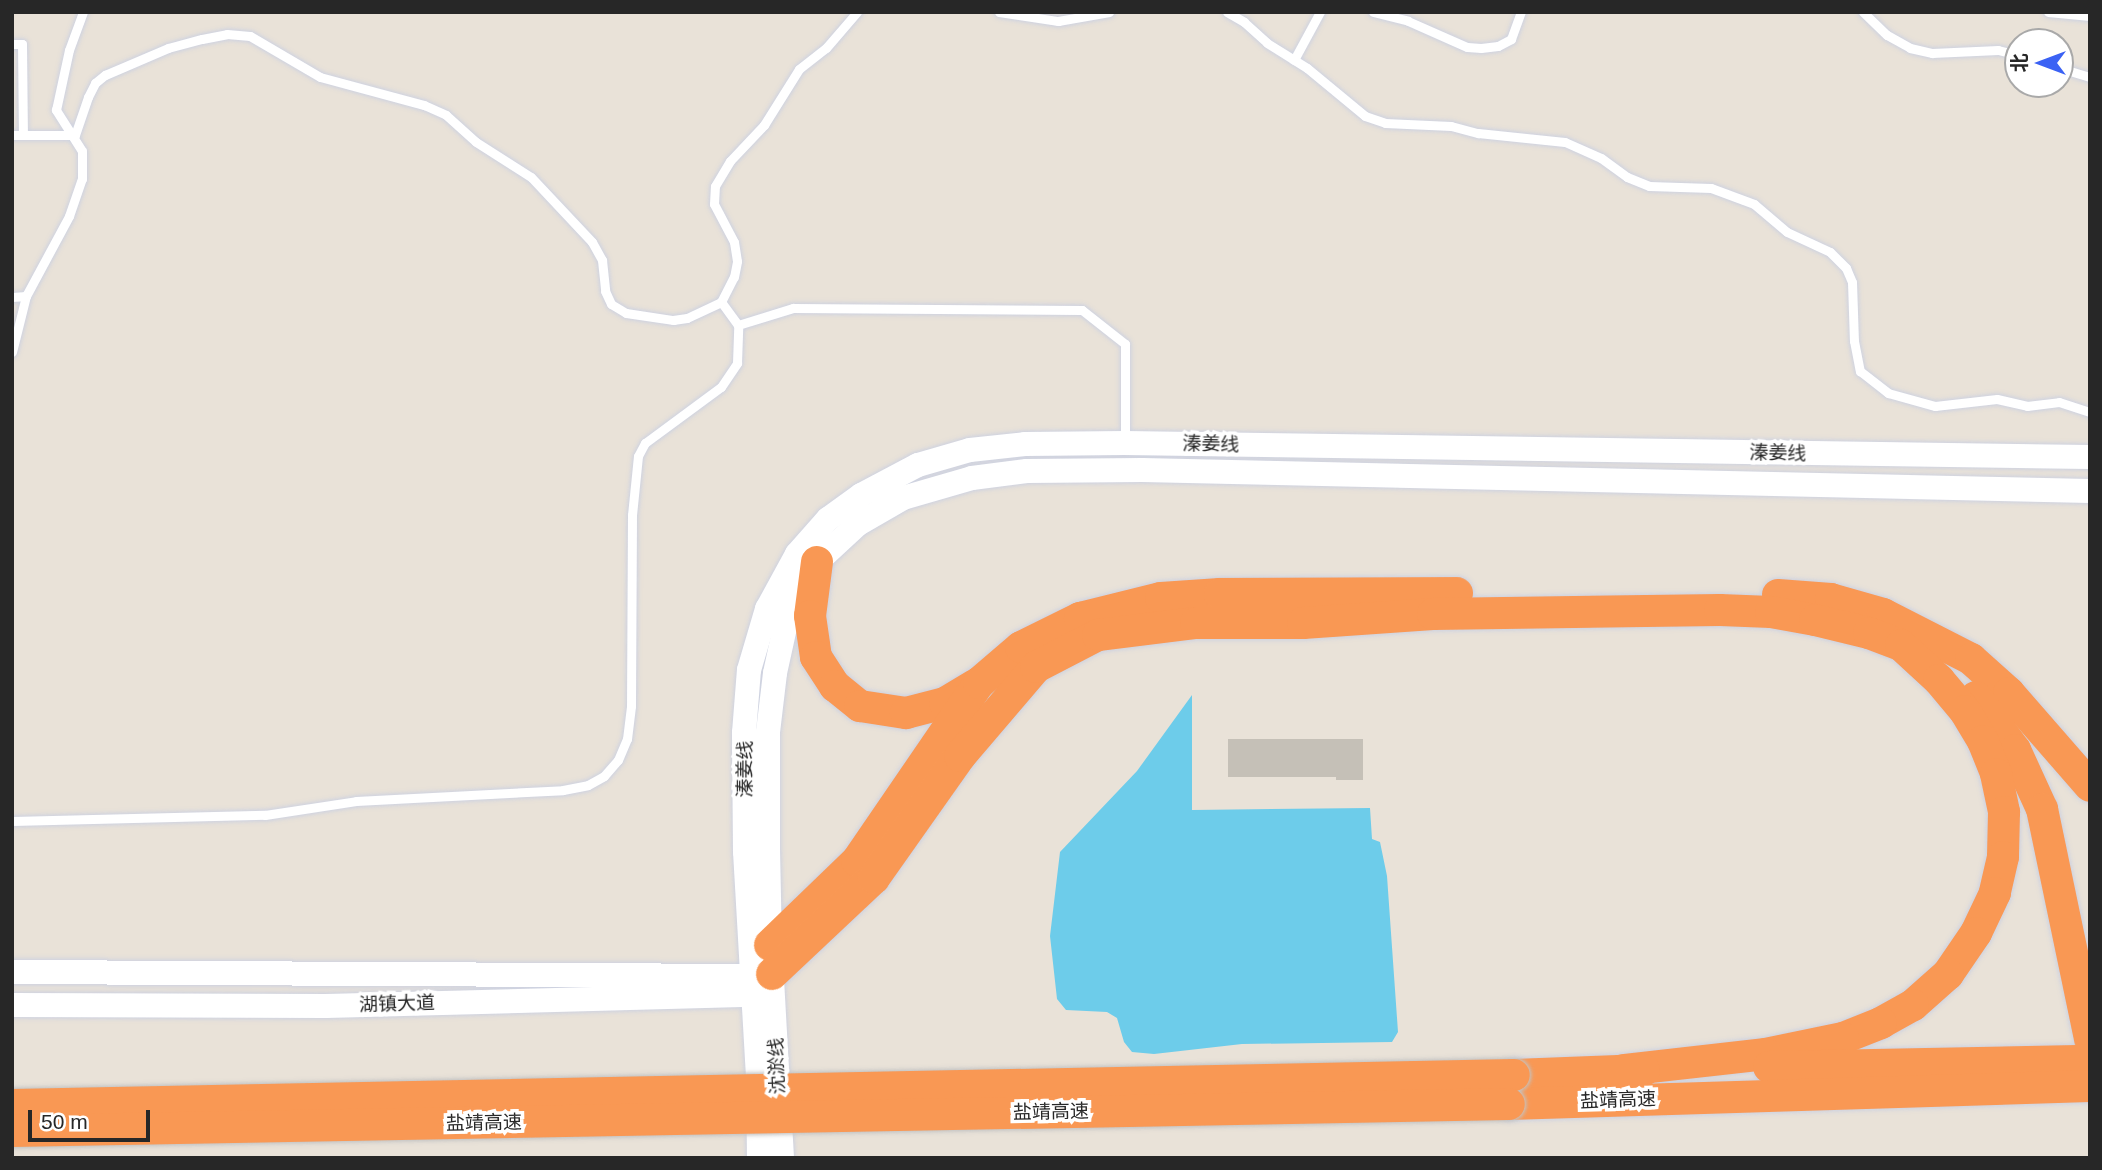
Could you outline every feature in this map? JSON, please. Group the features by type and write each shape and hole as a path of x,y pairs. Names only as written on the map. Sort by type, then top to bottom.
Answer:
{"highway":[{"path":"817,562 810,616 816,657 835,686 860,706 906,713 945,703 979,683 1021,647 1080,618 1161,598 1220,594 1775,595 1831,599 1883,614 1971,659 2009,693 2090,786"},
{"path":"761,973 874,878 960,756 1035,667 1098,635 1196,623 1303,623 1433,614 1720,610 1770,612 1815,620 1921,652 1951,672 1995,720 2032,783 2057,836 2090,1040"},
{"path":"1939,642 2021,731 2040,763 2090,957"},
{"path":"1623,1070 1766,1054 1843,1038 1913,1004 1948,974 1976,933 1995,893 2003,857 2004,812 1996,774 1983,741 1965,711 1939,680 1901,645"},
{"path":"761,973 857,860 979,683"},
{"name":"盐靖高速","path":"12,1131 1512,1089 1623,1070 2090,1061"},
{"name":"盐靖高速","path":"12,1105 1512,1089 1958,1089 2090,1086"},
{"path":"1958,1089 2007,1100 2090,1103"}],"main road":[{"name":"溱姜线","path":"761,973 744,733 749,670 767,609 797,554 828,519 850,503 918,466 970,450 1026,444 1125,443 2090,457"},
{"name":"溱姜线","path":"761,973 768,732 775,673 788,614 817,562 858,524 903,498 972,478 1027,471 1156,470 2090,491"},
{"name":"湖镇大道","path":"12,972 761,973"},
{"name":"湖镇大道","path":"12,1005 326,1006 761,973"},
{"name":"沈淤线","path":"759,1158 761,973"},
{"name":"沈淤线","path":"761,973 782,1158"}],"lane":[{"path":"12,352 26,296 69,216 82,180 82,151 75,135 63,125 56,110 69,50 83,12"},
{"path":"75,135 88,97 95,83 105,75 169,48 202,39 227,34 250,36 320,77 424,105 446,116 476,142 531,177 592,242 602,260 606,292 611,304 626,313 673,320 687,318 721,302 734,277 737,261 734,241 720,217 713,196 721,173 764,125 799,69 827,48 857,12"},
{"path":"999,12 1058,21 1109,12"},
{"path":"1227,12 1366,116 1385,123 1451,127 1478,133 1565,142 1601,158 1627,177 1649,186 1711,188 1754,204 1787,232 1830,252 1846,268 1852,282 1854,341 1860,371 1888,393 1935,406 1997,399 2027,406 2059,402 2090,412"},
{"path":"1294,60 1320,12"},
{"path":"1373,12 1408,20 1467,47 1481,48 1497,46 1511,39 1521,12"},
{"path":"1863,12 1887,35 1910,48 1932,53 2004,52"},
{"path":"2049,12 2090,16"},
{"path":"12,44 22,44 17,91 23,135"},
{"path":"12,135 75,135"},
{"path":"12,297 26,296"},
{"path":"12,821 265,815 355,801 563,790 588,785 604,776 618,760 627,739 631,706 632,515 638,456 645,443 731,376 737,363 738,325 721,302"},
{"path":"738,325 793,308 1082,310 1125,344 1125,443"}],"water":[{"path":"1192,695 1192,810 1370,808 1372,839 1380,842 1387,876 1398,1032 1392,1042 1242,1044 1154,1054 1132,1052 1124,1042 1117,1018 1107,1012 1066,1010 1057,999 1050,936 1060,852 1137,771"}],"building":[{"path":"1228,739 1363,739 1363,780 1336,780 1336,777 1228,777"}]}
